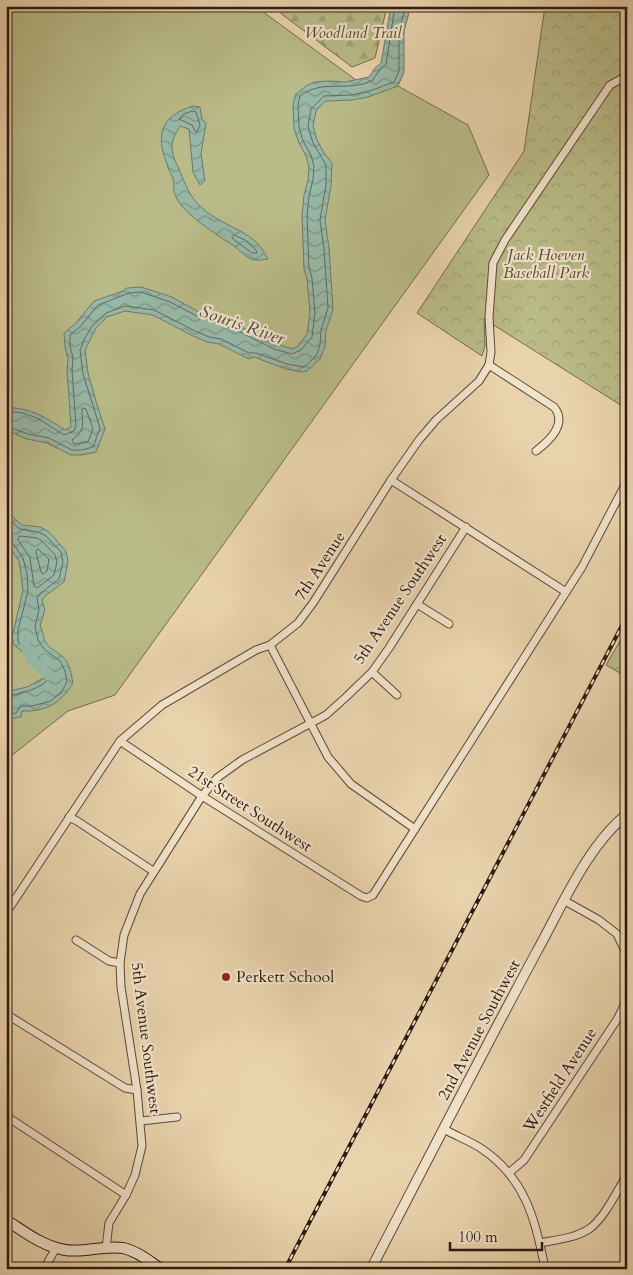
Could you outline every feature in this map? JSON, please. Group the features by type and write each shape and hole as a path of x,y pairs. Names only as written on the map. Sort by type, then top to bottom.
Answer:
{"main road":[{"path":"6,1220 35,1239 56,1248 77,1251 123,1248 161,1269"}],"street":[{"path":"536,451 551,439 559,420 558,412 554,407 489,365 488,318 493,263 505,240 610,84 627,76"},
{"name":"7th Avenue","path":"6,913 120,741 162,705 256,650 270,645 298,623 314,603 392,480 425,433 436,420 480,381 489,365"},
{"path":"392,480 566,592"},
{"path":"270,645 328,757 351,784 415,829 582,567 627,481"},
{"name":"5th Avenue Southwest","path":"106,1248 109,1224 135,1175 142,1146 141,1121 121,987 120,963 124,935 130,915 140,894 202,796 217,778 228,769 326,715 372,672 466,527"},
{"path":"417,604 449,624"},
{"path":"372,672 397,695"},
{"name":"21st Street Southwest","path":"120,741 202,796 367,898 373,894 415,829"},
{"path":"69,817 153,871"},
{"path":"623,817 627,828"},
{"name":"2nd Avenue Southwest","path":"371,1269 565,901 600,840 623,817"},
{"path":"565,901 599,920 617,934 627,955"},
{"path":"76,940 109,961 120,963"},
{"name":"Westfield Avenue","path":"510,1172 524,1160 618,1018 627,998"},
{"path":"6,1014 125,1088 137,1090"},
{"path":"6,1116 126,1195"},
{"path":"141,1121 177,1117"},
{"path":"444,1129 482,1149 510,1172 522,1191 535,1225 545,1269"},
{"path":"540,1243 571,1236 589,1229 603,1214 627,1175"},
{"path":"44,1269 56,1248"}],"green space":[{"path":"6,6 255,6 356,80 398,86 468,125 489,175 115,695 68,711 6,760"},
{"name":"Woodland Trail","path":"271,6 387,6 375,58 352,67"},
{"name":"Jack Hoeven Baseball Park","path":"545,6 627,6 627,409 484,319 485,346 482,356 417,313 524,151"},
{"path":"627,629 627,677 606,665"}],"water":[{"path":"391,6 411,6 404,31 404,72 398,86 368,97 352,100 325,101 316,111 313,126 317,140 332,163 331,186 325,220 333,309 326,331 325,346 320,359 307,371 286,369 254,357 249,359 219,344 207,342 153,315 125,311 107,317 96,328 85,350 88,373 105,429 96,452 71,455 47,443 27,439 6,430 6,407 24,409 37,414 65,430 71,427 68,359 64,333 76,323 94,301 127,288 141,287 172,297 197,311 238,325 259,337 292,349 298,346 307,334 310,312 307,279 304,269 302,216 309,167 294,129 293,104 296,94 314,82 345,82 369,77 381,63"},
{"path":"193,106 200,107 202,119 206,123 201,154 205,181 200,185 193,172 189,129 180,126 172,142 172,152 188,190 198,204 209,214 254,240 268,259 256,260 247,257 193,217 176,197 173,178 163,153 162,135 168,121 174,115"},
{"path":"6,508 22,525 40,527 49,532 66,551 68,562 64,582 42,600 45,610 40,626 44,640 50,648 67,662 73,683 63,696 52,705 38,710 22,711 21,717 6,719 6,692 27,687 45,677 38,665 14,645 12,637 23,590 19,561 6,542"}],"waterway":[{"name":"Souris River","path":"25,646 32,660 49,675"}],"railway":[{"path":"285,1269 627,616"}],"place":[{"name":"Perkett School","path":"226,977"}]}
